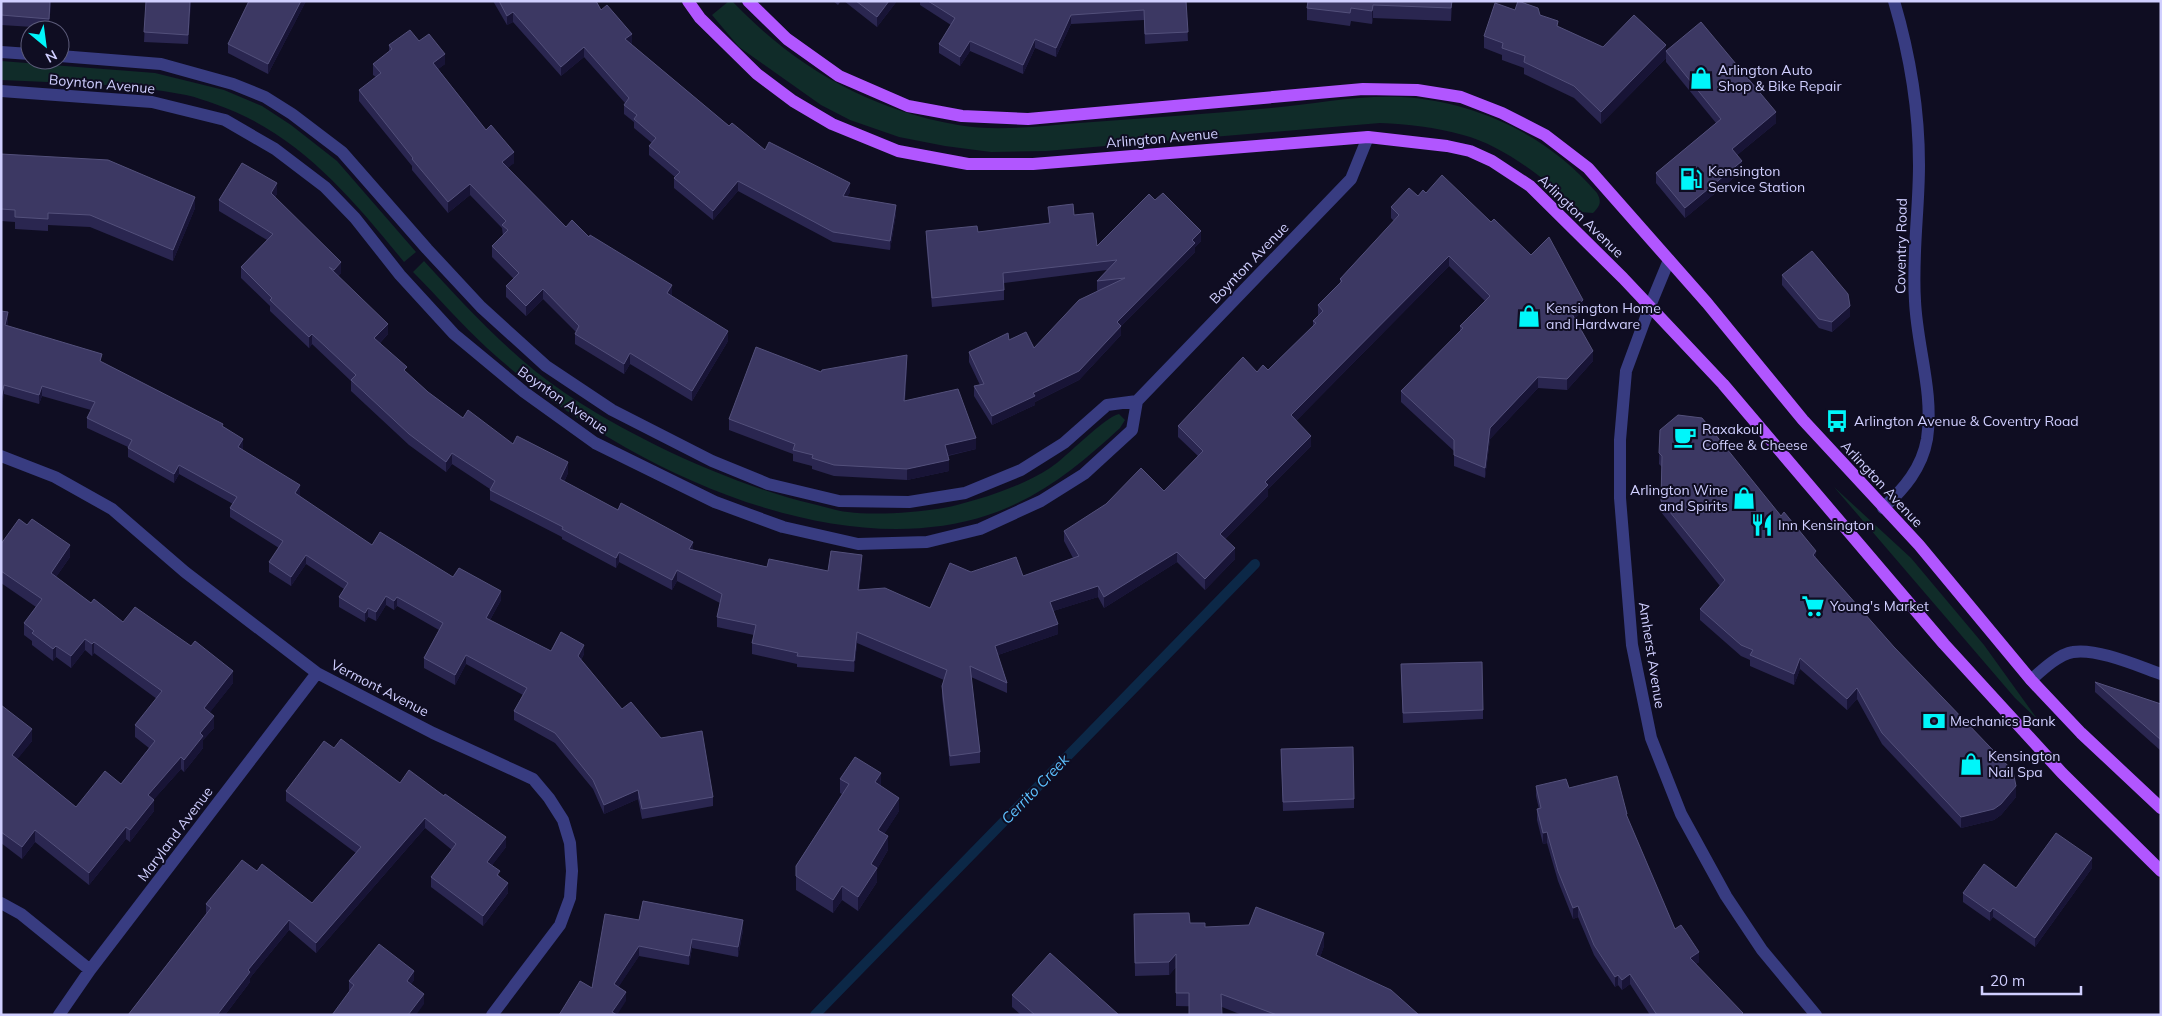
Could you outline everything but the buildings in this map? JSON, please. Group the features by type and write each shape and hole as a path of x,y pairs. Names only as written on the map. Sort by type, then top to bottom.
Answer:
{"main road":[{"name":"Arlington Avenue","path":"688,1 700,18 756,74 793,101 832,124 898,151 968,164 1033,164 1368,137 1447,146 1470,151 1492,161 1530,186 1650,306 1723,384 1944,644 2062,773 2161,871"},
{"name":"Arlington Avenue","path":"748,1 787,40 839,76 908,106 962,116 1028,119 1363,88 1417,90 1460,97 1502,113 1545,135 1588,168 1669,260 1803,420 1919,545 2031,680 2081,733 2161,808"}],"street":[{"name":"Coventry Road","path":"1883,508 1900,492 1920,464 1927,439 1929,394 1915,303 1913,256 1919,166 1917,106 1905,39 1894,1"},
{"path":"1,52 20,53"},
{"name":"Boynton Avenue","path":"70,57 161,64 224,81 265,97 292,114 342,152 427,250 482,307 546,366 612,410 712,461 768,484 839,501 909,502 966,493 1021,470 1064,443 1106,405 1137,401"},
{"name":"Boynton Avenue","path":"1,91 152,102 224,120 275,148 325,187 355,218 400,275 454,334 524,392 595,442 715,502 783,527 858,544 926,542 980,529 1041,501 1084,474 1132,430 1137,401 1351,179 1368,137"},
{"name":"Amherst Avenue","path":"1669,260 1626,371 1620,440 1620,498 1631,636 1651,738 1681,814 1726,896 1762,950 1816,1015"},
{"name":"Vermont Avenue","path":"1,456 55,477 112,508 185,572 317,673 433,733 533,779 549,798 563,820 570,843 572,871 570,898 560,925 492,1015"},
{"path":"2031,680 2048,665 2073,652 2111,657 2161,674"},
{"name":"Maryland Avenue","path":"59,1015 90,970 317,673"},
{"path":"1,902 21,914 90,970"}],"green space":[{"path":"729,1 732,1 781,46 835,82 894,108 925,118 973,127 1019,128 1247,110 1369,97 1401,97 1429,100 1483,114 1509,125 1534,139 1578,173 1597,193 1600,204 1593,213 1580,212 1541,177 1495,147 1463,135 1411,125 1380,123 1046,151 991,152 899,137 850,120 821,105 739,47 712,15"},
{"path":"1,61 20,62 20,70 70,70 70,66 155,73 224,90 262,106 291,125 337,161 416,252 404,262 364,214 320,169 272,131 244,116 197,98 163,91 94,84 1,80"},
{"path":"424,261 508,348 545,379 592,410 652,443 717,473 782,496 835,510 873,514 903,513 933,510 981,498 1016,486 1050,468 1112,417 1119,414 1125,420 1120,428 1059,479 1025,499 988,515 925,528 858,527 789,515 721,493 655,463 593,428 536,389 468,330 413,272"},
{"path":"1834,487 1911,558 1984,645 2038,720 2015,698"}],"waterway":[{"name":"Cerrito Creek","path":"815,1015 1255,564"}],"place":[{"name":"Arlington Auto Shop & Bike Repair","path":"1701,78"},
{"name":"Kensington Service Station","path":"1691,179"},
{"name":"Kensington Home and Hardware","path":"1529,316"},
{"name":"Arlington Avenue & Coventry Road","path":"1837,421"},
{"name":"Raxakoul Coffee & Cheese","path":"1685,437"},
{"name":"Arlington Wine and Spirits","path":"1744,498"},
{"name":"Inn Kensington","path":"1762,525"},
{"name":"Young's Market","path":"1813,606"},
{"name":"Mechanics Bank","path":"1934,721"},
{"name":"Kensington Nail Spa","path":"1971,764"}]}
